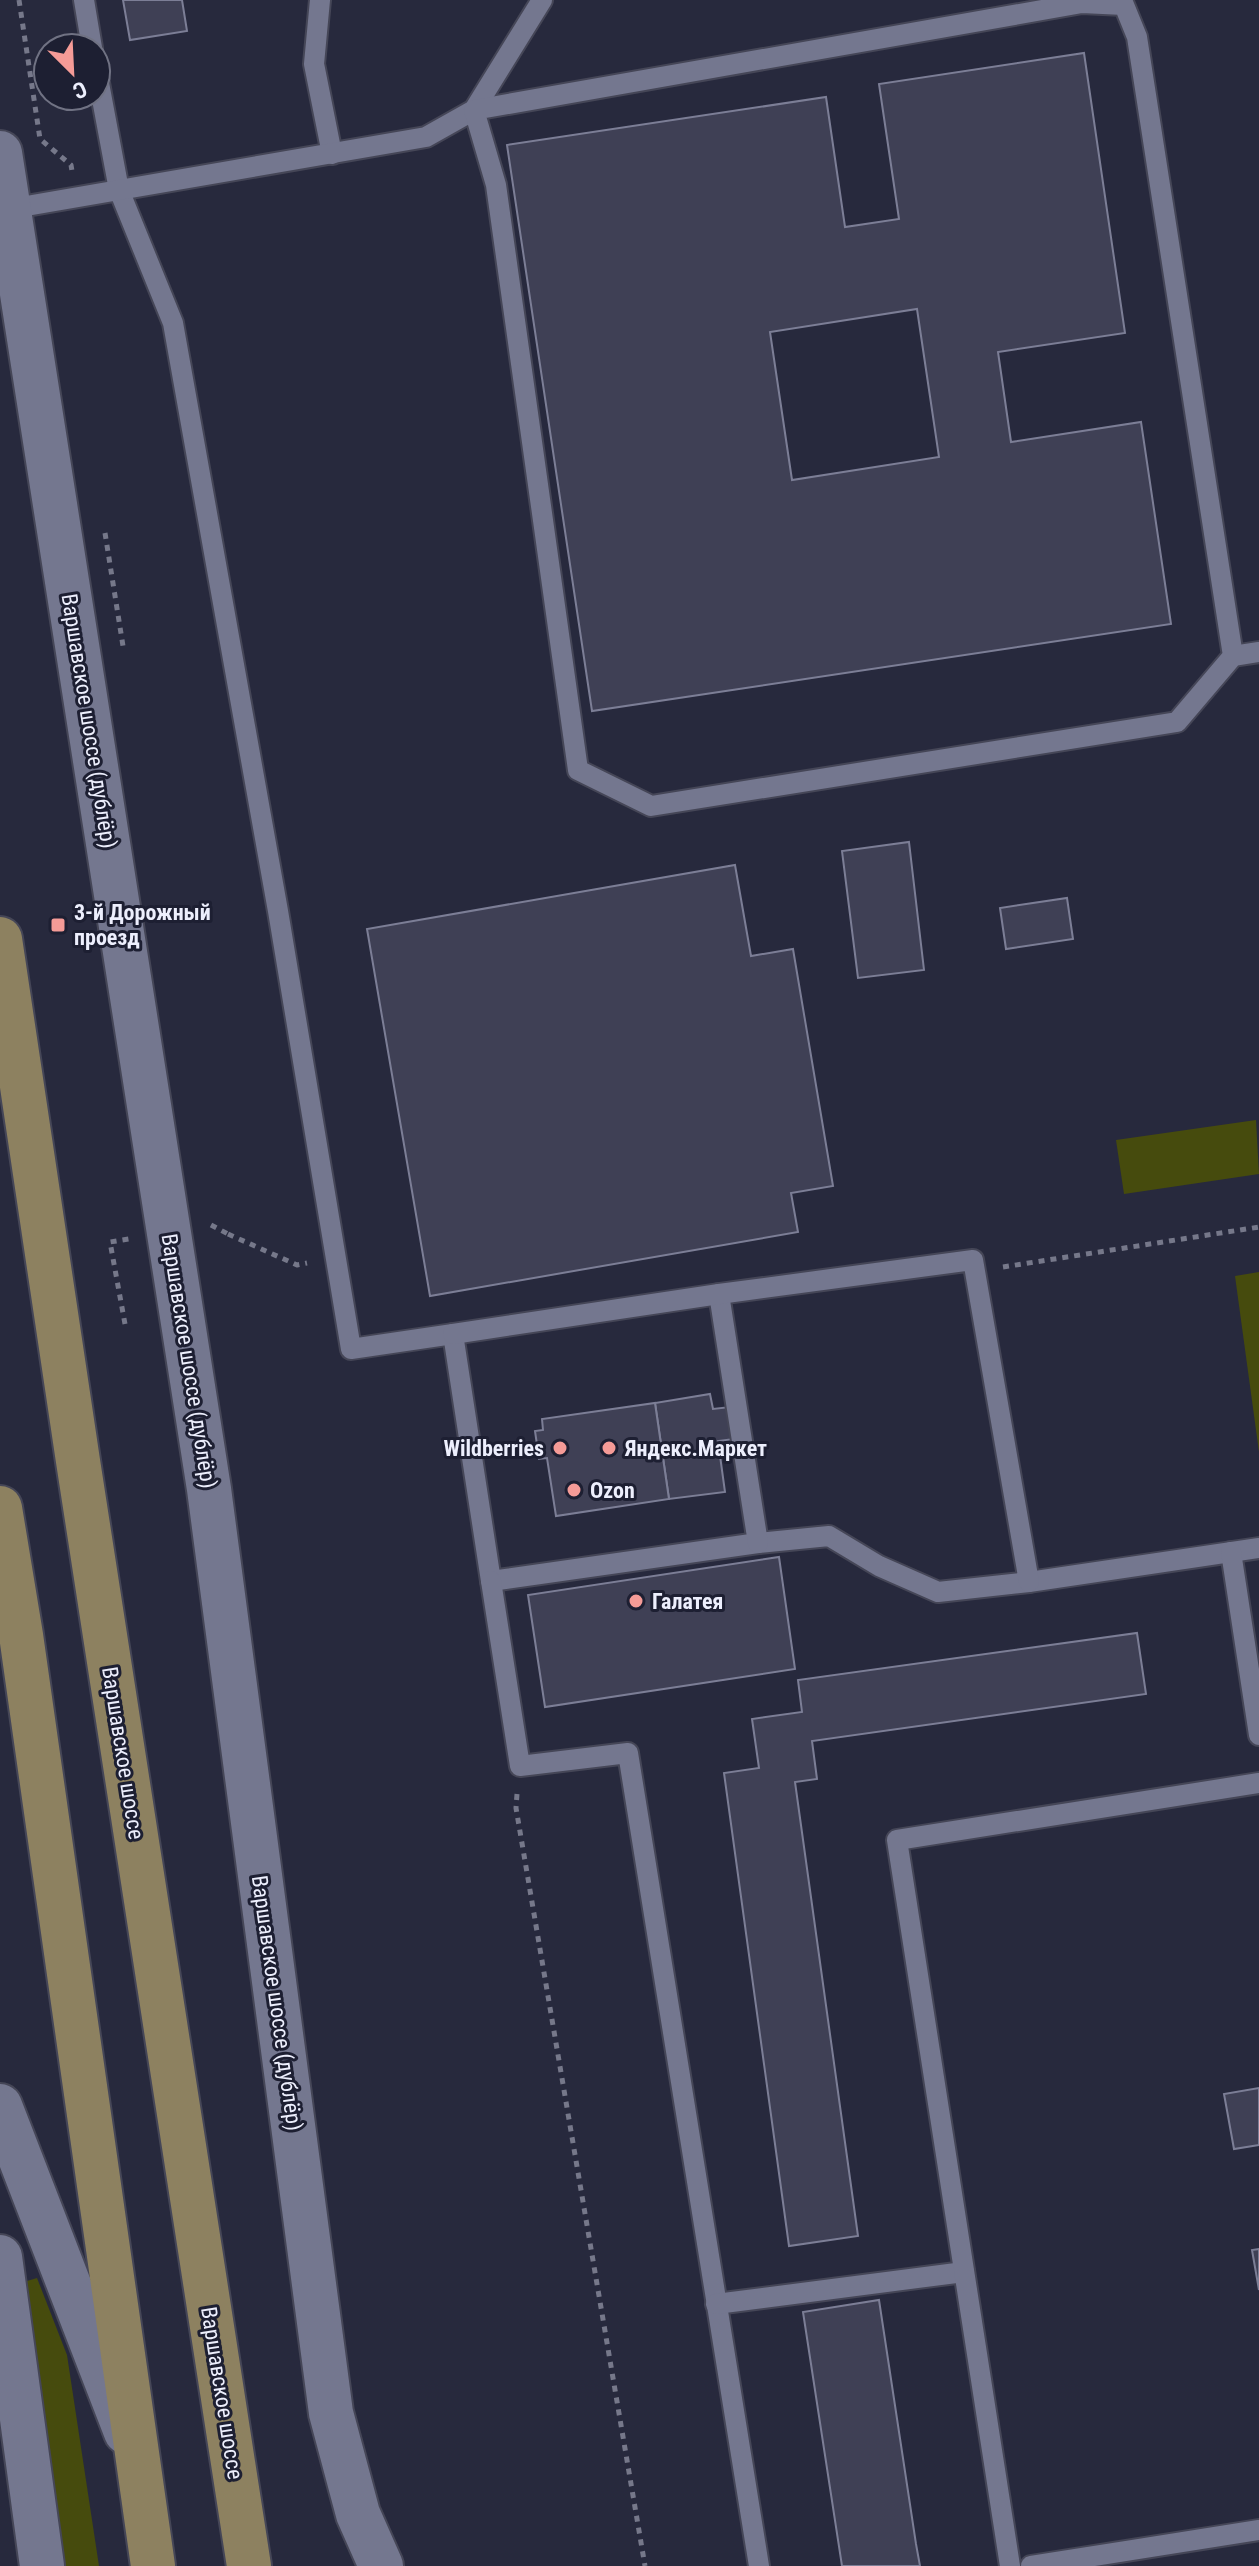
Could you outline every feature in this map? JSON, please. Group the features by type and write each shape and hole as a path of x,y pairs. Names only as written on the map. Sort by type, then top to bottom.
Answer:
{"main road":[{"name":"Варшавское шоссе (дублёр)","path":"0,153 209,1489 331,2413 358,2514 381,2566"},
{"name":"Варшавское шоссе","path":"0,939 75,1445 249,2566"},
{"path":"0,1508 21,1635 153,2566"},
{"path":"0,2106 138,2463"},
{"path":"0,2257 20,2462 42,2566"}],"lane":[{"path":"84,0 89,32"},
{"path":"320,0 314,64 332,154"},
{"path":"542,0 474,110 496,185 578,770 651,806 1177,722 1233,656 1259,652"},
{"path":"9,209 426,137 474,110 1082,3 1124,5 1137,37 1233,656"},
{"path":"104,112 119,190 173,323 275,895 351,1349 973,1260 1029,1582"},
{"path":"719,1294 758,1543"},
{"path":"453,1334 520,1766 628,1753 759,2566"},
{"path":"491,1581 758,1543 829,1536 879,1566 938,1592 1029,1582 1259,1548"},
{"path":"1231,1552 1259,1735"},
{"path":"1010,2566 897,1840 1259,1783"},
{"path":"716,2304 964,2272"},
{"path":"1031,2566 1259,2530"}],"path":[{"path":"975,1271 1259,1227"},
{"path":"227,1233 297,1265"},
{"path":"110,1242 125,1324"},
{"path":"520,1766 516,1808 645,2566"}],"green space":[{"path":"1256,1120 1259,1174 1124,1194 1116,1140"},
{"path":"1259,1272 1259,1452 1235,1276"},
{"path":"37,2278 67,2355 99,2566 65,2566 27,2281"}],"building":[{"path":"123,0 182,0 187,31 130,40"},
{"path":"1084,53 1125,333 998,352 1011,442 1141,422 1171,624 592,711 507,145 826,97 845,227 899,219 879,84","holes":["917,309 939,457 792,480 770,332"]},
{"path":"909,842 924,970 858,978 842,851"},
{"path":"735,865 751,956 793,949 833,1186 791,1193 798,1232 430,1296 367,929"},
{"path":"1067,898 1073,939 1006,949 1000,908"},
{"path":"710,1394 713,1409 730,1407 734,1439 718,1441 725,1492 669,1499 655,1403"},
{"path":"655,1403 669,1499 556,1516 547,1458 539,1459 535,1431 543,1430 542,1419"},
{"path":"779,1557 795,1669 545,1707 528,1595"},
{"path":"1137,1633 1146,1694 812,1741 817,1779 795,1782 858,2236 789,2246 724,1773 759,1768 752,1719 802,1712 798,1680"},
{"path":"1259,2088 1259,2145 1234,2149 1224,2094"},
{"path":"1259,2249 1259,2290 1252,2250"},
{"path":"879,2300 920,2566 842,2566 803,2312"}],"place":[{"name":"3-й Дорожный проезд","path":"58,925"},
{"name":"Wildberries","path":"560,1448"},
{"name":"Яндекс.Маркет","path":"609,1448"},
{"name":"Ozon","path":"574,1490"},
{"name":"Галатея","path":"636,1601"}]}
